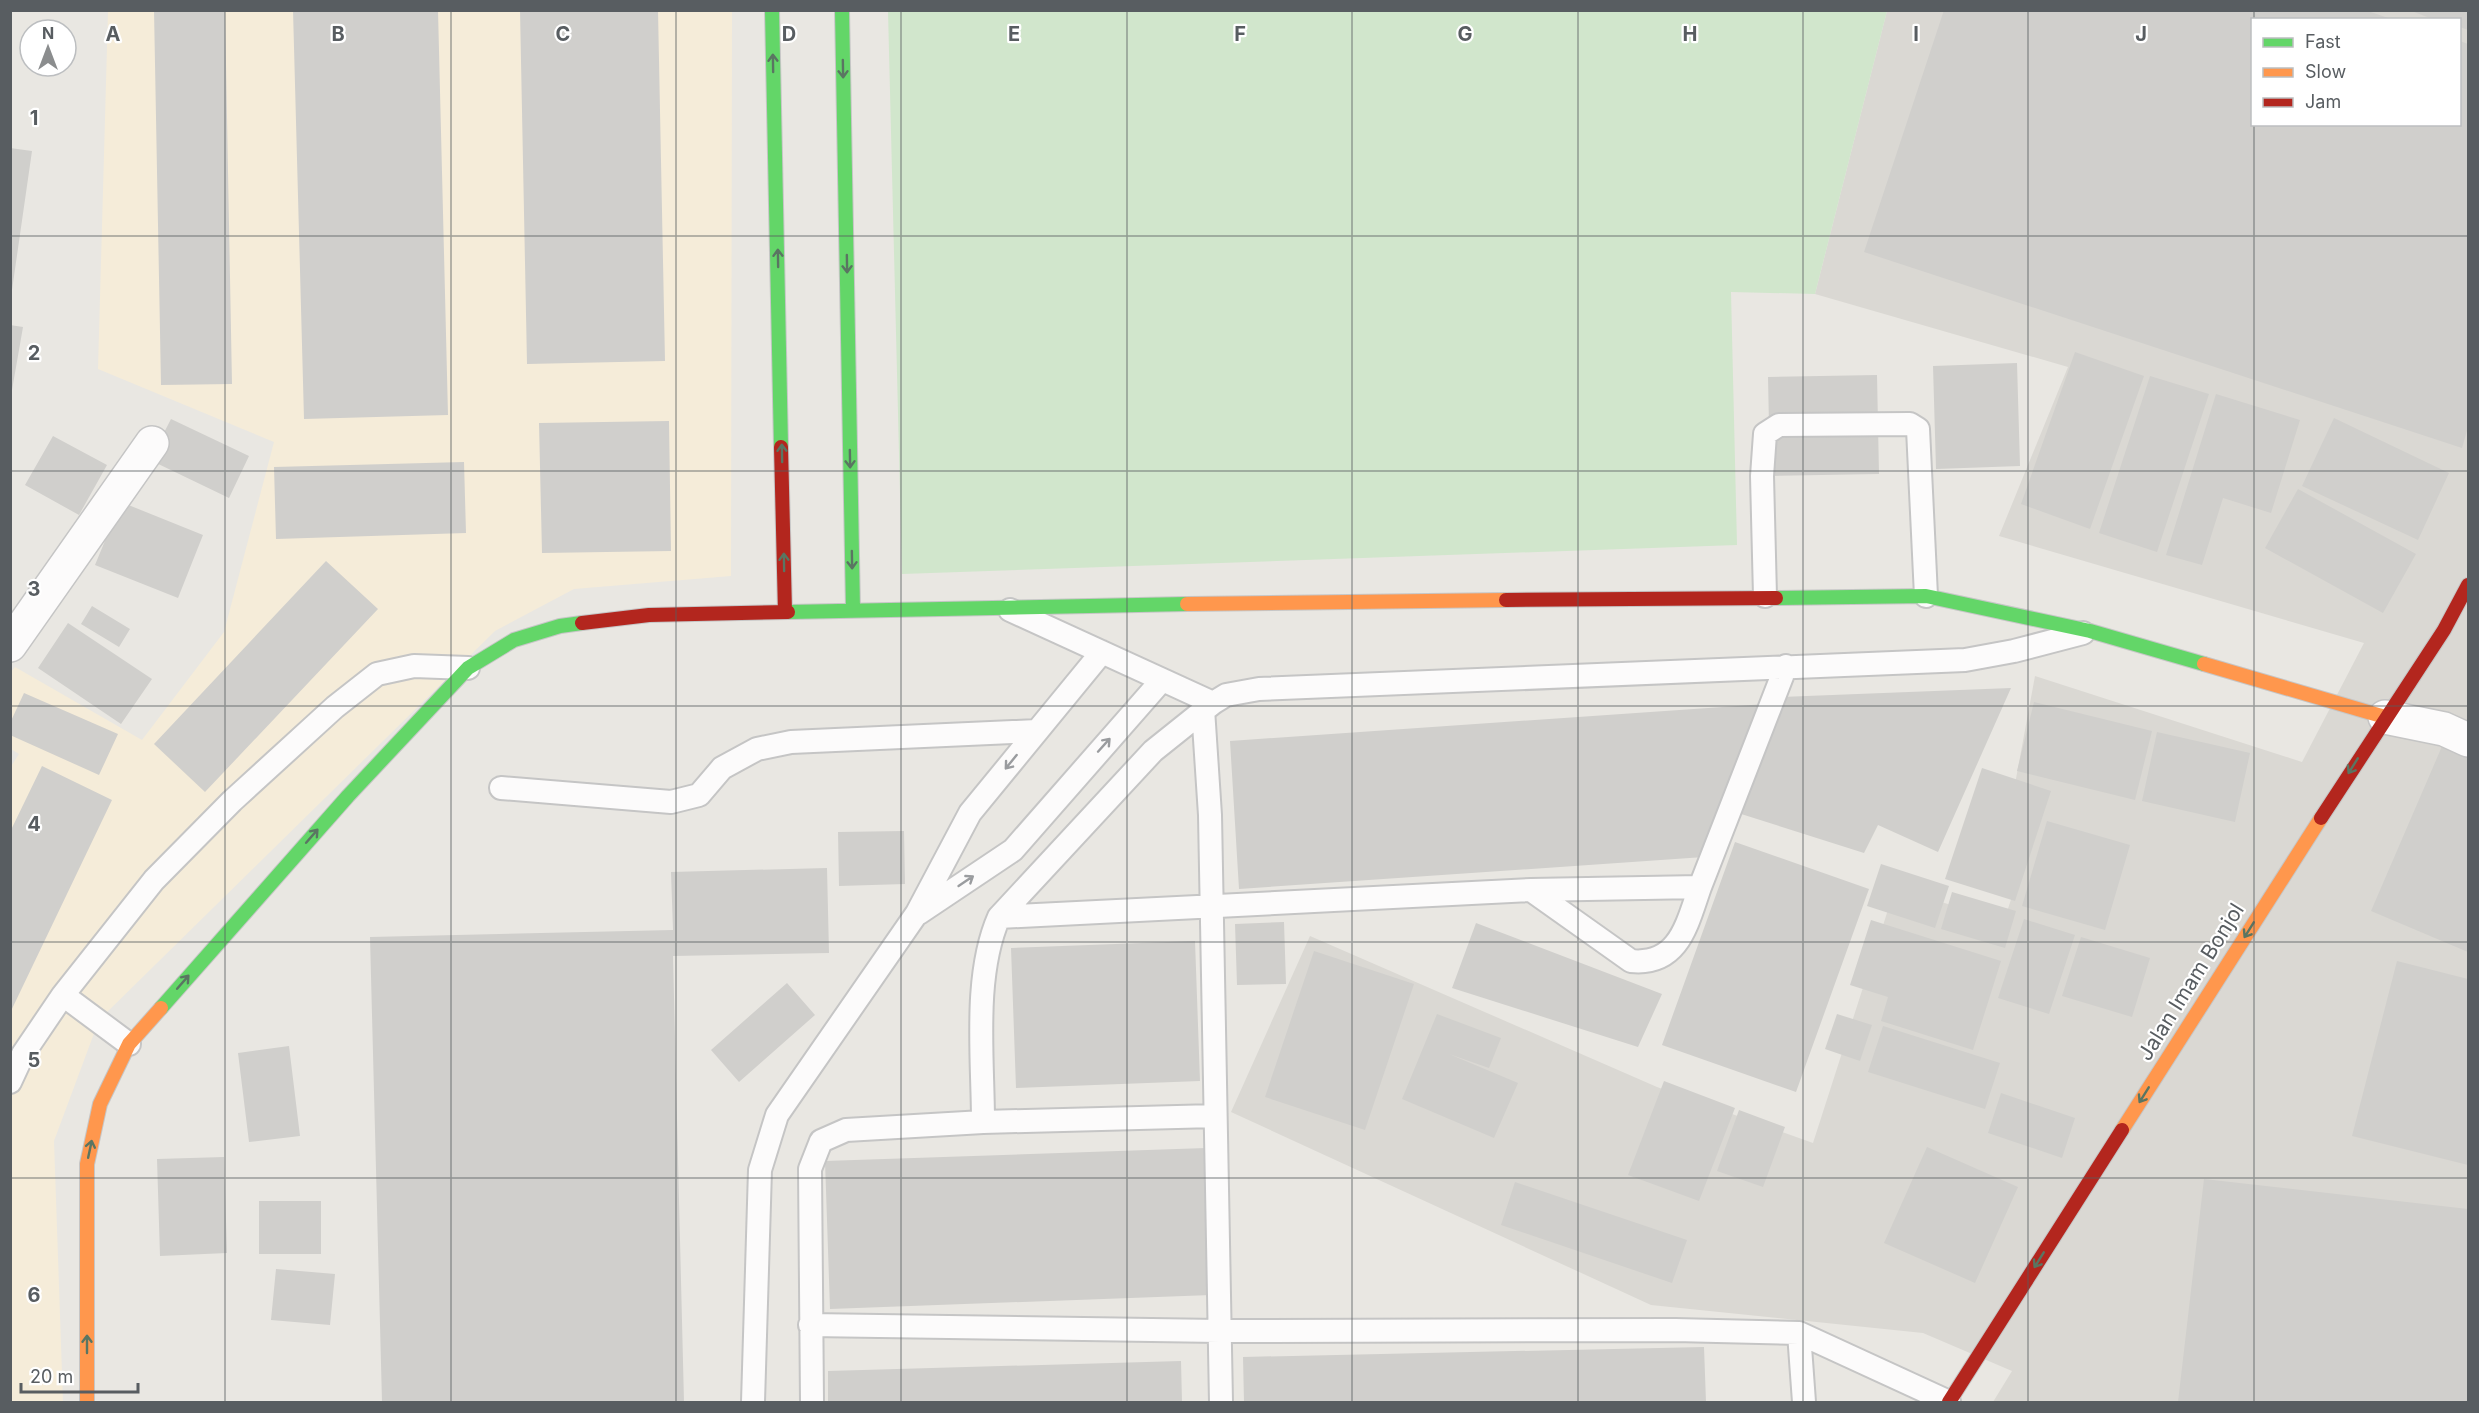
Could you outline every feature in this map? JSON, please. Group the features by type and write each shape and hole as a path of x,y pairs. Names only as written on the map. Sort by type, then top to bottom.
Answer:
{"street":[{"path":"772,10 785,612"},
{"path":"842,10 853,610"},
{"path":"10,645 152,443"},
{"name":"Jalan Imam Bonjol","path":"1949,1402 2385,717 2444,630 2469,585"},
{"path":"87,1402 87,1164 100,1104 129,1044 348,796 468,668 514,640 560,626 649,615 853,610 1765,596 1926,596 2090,631 2385,717 2444,729 2469,740"}],"lane":[{"path":"1765,596 1762,476 1765,434 1779,425 1910,424 1918,429 1926,596"},
{"path":"1003,607 1162,680 1208,706"},
{"path":"983,1122 983,986 989,939 999,917 1153,752 1208,706 1226,695 1259,689 1965,660 2014,651 2090,631"},
{"path":"753,1402 760,1170 777,1115 917,914 970,813 1102,652"},
{"path":"10,1082 22,1054 63,995 154,880 232,801 335,707 377,674 414,666 468,668"},
{"path":"1531,890 1631,961 1646,963 1661,957 1676,946 1786,666"},
{"path":"917,914 1013,850 1162,680"},
{"path":"1208,706 1221,1402"},
{"path":"501,788 671,802 699,795 722,768 757,750 791,742 1037,731"},
{"path":"999,917 1531,890 1700,887"},
{"path":"63,995 129,1044"},
{"path":"812,1402 810,1168 820,1141 846,1130 983,1122 1215,1116"},
{"path":"810,1325 1219,1331 1675,1330 1799,1333 1949,1402"},
{"path":"1799,1333 1804,1402"}],"shaded area":[{"path":"108,11 732,11 731,576 574,589 495,631 99,1020 54,1141 63,1402 11,1402 10,768 19,754 11,749 10,673 15,667 142,740 224,632 274,442 98,369"},
{"path":"1887,11 2468,11 2468,1402 1993,1402 2012,1371 1923,1333 1651,1305 1231,1112 1310,936 1657,1087 1813,1143 1895,888 2004,921 2045,795 2015,784 2035,676 2302,762 2364,643 1999,536 2068,367 1815,294"}],"green space":[{"path":"888,11 1887,11 1815,294 1731,292 1737,545 902,574"}],"building":[{"path":"154,10 225,10 232,384 161,385"},
{"path":"293,10 438,10 448,415 304,419"},
{"path":"520,10 658,10 665,361 527,364"},
{"path":"1944,10 2365,10 2388,18 2251,18 2251,126 2461,126 2461,41 2468,44 2468,427 2462,448 1864,252"},
{"path":"2409,10 2468,10 2468,30 2461,27 2461,18 2430,18"},
{"path":"10,148 32,151 12,290 10,290"},
{"path":"10,325 23,327 12,390 10,390"},
{"path":"2075,352 2144,376 2090,529 2021,504"},
{"path":"2017,363 2020,466 1936,469 1933,366"},
{"path":"1877,375 1879,474 1770,476 1768,377"},
{"path":"2150,376 2209,394 2157,552 2099,533"},
{"path":"2216,394 2300,420 2271,513 2223,498 2202,565 2166,555"},
{"path":"2334,418 2449,473 2418,540 2302,486"},
{"path":"171,419 249,456 229,498 150,460"},
{"path":"669,421 671,551 542,553 539,423"},
{"path":"53,436 107,465 79,515 25,485"},
{"path":"464,462 466,533 276,539 274,467"},
{"path":"2298,489 2416,554 2383,613 2265,548"},
{"path":"121,502 203,535 178,598 95,565"},
{"path":"326,561 378,609 205,792 154,744"},
{"path":"92,606 130,629 119,647 81,624"},
{"path":"68,623 152,679 121,724 38,668"},
{"path":"2011,688 1938,852 1878,825 1864,853 1738,813 1781,697"},
{"path":"24,693 118,734 99,775 10,735 10,723"},
{"path":"2034,702 2152,731 2135,800 2017,771"},
{"path":"1766,704 1704,857 1239,889 1230,741"},
{"path":"2157,732 2250,753 2235,822 2142,801"},
{"path":"2446,737 2468,747 2468,952 2371,911"},
{"path":"42,766 112,800 10,1013 10,832"},
{"path":"1982,768 2051,791 2015,901 1945,879"},
{"path":"2047,821 2130,845 2105,930 2022,906"},
{"path":"904,831 905,884 839,886 838,832"},
{"path":"1735,842 1869,889 1796,1092 1662,1045"},
{"path":"1881,864 1949,886 1935,928 1867,906"},
{"path":"827,868 829,953 673,956 684,1402 382,1402 370,937 673,930 671,872"},
{"path":"1952,892 2016,911 2005,948 1941,929"},
{"path":"2024,919 2075,935 2049,1014 1998,998"},
{"path":"1871,920 2001,961 1973,1050 1881,1021 1888,997 1850,985"},
{"path":"1284,922 1286,984 1237,985 1235,924"},
{"path":"1476,923 1662,994 1638,1047 1452,988"},
{"path":"2081,937 2150,958 2132,1017 2062,996"},
{"path":"1195,941 1200,1081 1016,1088 1011,948"},
{"path":"1314,951 1414,984 1365,1130 1265,1097"},
{"path":"2397,961 2468,979 2468,1165 2352,1136"},
{"path":"787,983 815,1015 739,1082 711,1050"},
{"path":"1437,1014 1501,1038 1489,1068 1449,1054 1518,1083 1494,1138 1402,1099"},
{"path":"1837,1014 1872,1025 1860,1061 1825,1049"},
{"path":"1883,1026 2000,1063 1985,1109 1868,1072"},
{"path":"289,1046 300,1136 249,1142 238,1053"},
{"path":"1664,1081 1735,1108 1699,1201 1628,1175"},
{"path":"2001,1093 2075,1118 2062,1158 1988,1133"},
{"path":"1739,1110 1785,1127 1763,1187 1717,1171"},
{"path":"1927,1147 2018,1187 1975,1283 1884,1243"},
{"path":"1206,1148 1211,1295 830,1309 825,1161"},
{"path":"224,1157 227,1253 160,1256 157,1159"},
{"path":"2204,1179 2468,1209 2468,1402 2178,1402"},
{"path":"1515,1182 1687,1240 1672,1283 1501,1225"},
{"path":"259,1201 321,1201 321,1254 259,1254"},
{"path":"276,1269 335,1274 330,1325 271,1320"},
{"path":"1704,1347 1706,1402 1244,1402 1243,1357"},
{"path":"1181,1361 1182,1402 828,1402 828,1371"}],"traffic: fast":[{"path":"772,10 781,447"},
{"path":"842,10 853,610"},
{"path":"1776,598 1926,596 2090,631 2204,664"},
{"path":"788,612 1187,604"},
{"path":"161,1008 348,796 468,668 514,640 560,626 582,623"}],"traffic: slow":[{"path":"1187,604 1506,600"},
{"path":"2204,664 2385,717"},
{"path":"2122,1130 2321,818"},
{"path":"87,1402 87,1164 100,1104 129,1044 161,1008"}],"traffic: jam":[{"path":"781,447 785,612"},
{"path":"2321,818 2444,630 2468,585"},
{"path":"1506,600 1776,598"},
{"path":"582,623 649,615 788,612"},
{"path":"1949,1402 2122,1130"}]}
